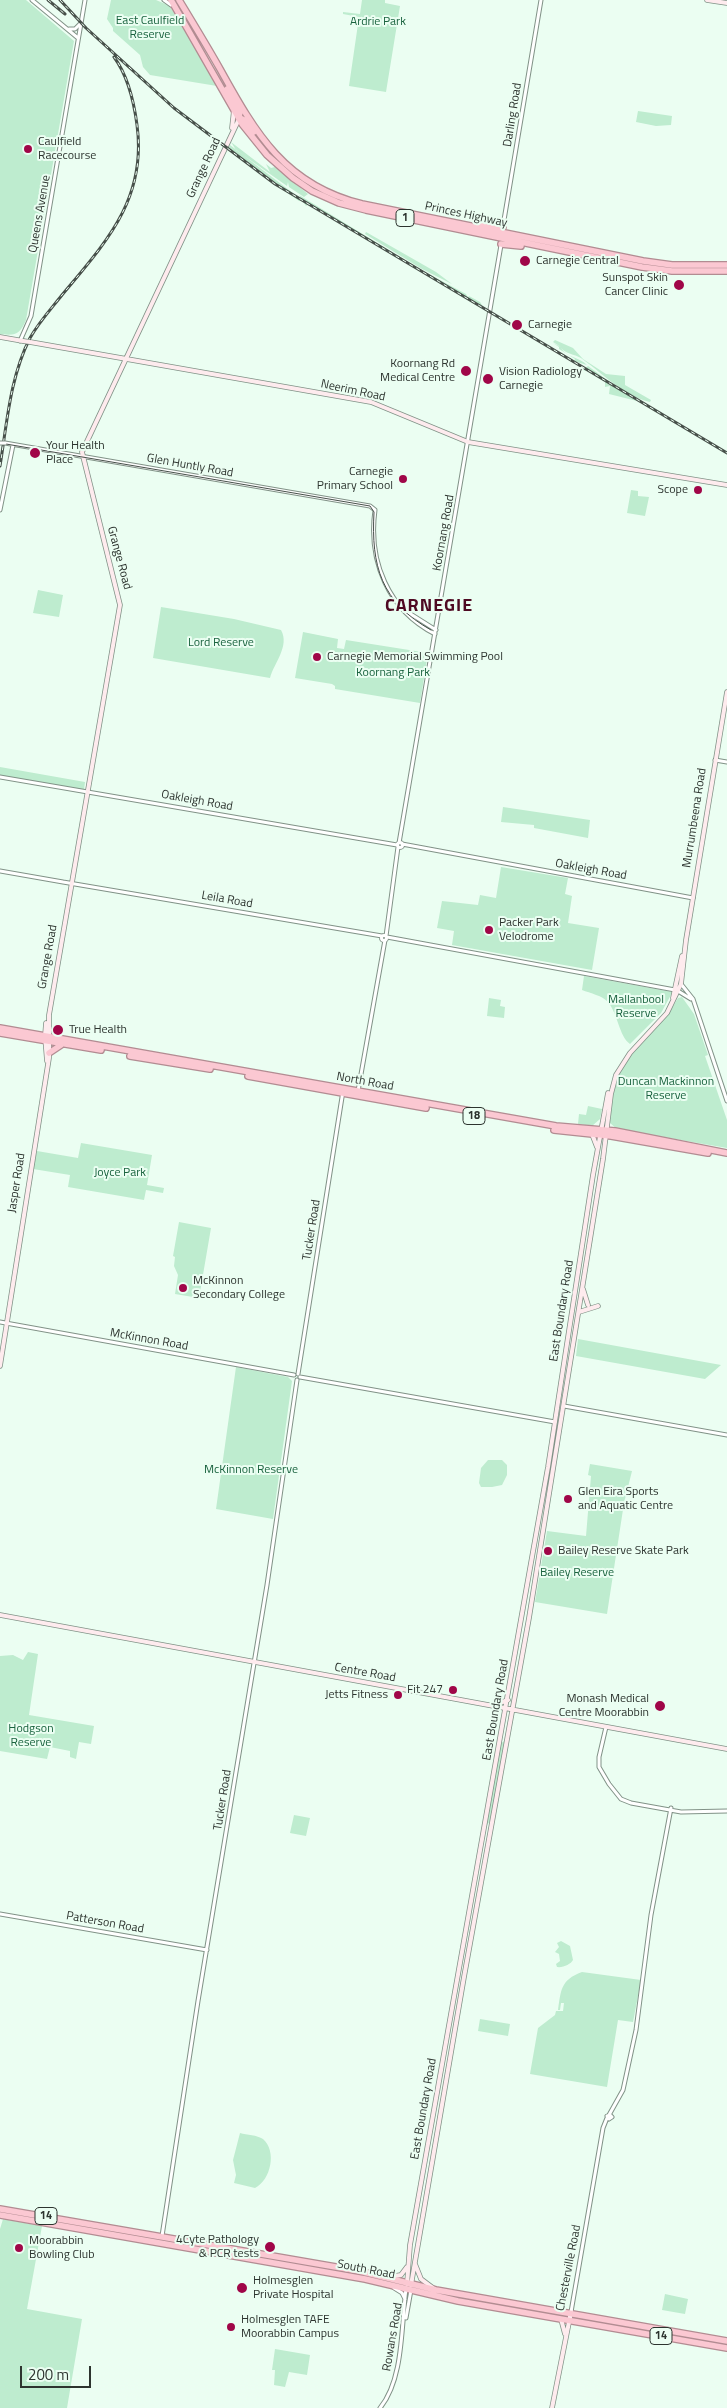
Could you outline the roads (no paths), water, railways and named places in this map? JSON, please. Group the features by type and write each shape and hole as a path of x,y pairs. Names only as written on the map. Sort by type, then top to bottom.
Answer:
{"highway":[{"name":"Princes Highway","path":"171,0 228,95 234,110 248,133 282,170 307,188 335,201 366,210 648,262 691,268 727,265"},
{"name":"Princes Highway","path":"179,0 261,138 286,166 328,192 362,204 475,227 482,224 502,235 532,245 642,267 727,270"},
{"path":"226,80 228,95 240,111 239,118 244,120 256,136 261,138"},
{"name":"North Road","path":"0,1028 47,1039 308,1085"},
{"name":"North Road","path":"0,1033 31,1036"},
{"name":"North Road","path":"47,1039 63,1044 492,1117 727,1154"},
{"path":"49,1053 63,1044"},
{"name":"North Road","path":"603,1133 615,1131 727,1154"},
{"name":"South Road","path":"0,2209 368,2272 426,2294 727,2348"},
{"name":"South Road","path":"0,2215 409,2288 436,2290 571,2312 727,2340"},
{"path":"47,2224 48,2217"},
{"path":"544,2316 545,2308"},
{"path":"600,2325 601,2317"},
{"path":"669,2337 670,2330"},
{"path":"706,2344 708,2337"}],"main road":[{"path":"707,0 727,3"},
{"path":"234,110 234,128 248,133"},
{"name":"Grange Road","path":"47,1039 49,1015 120,602 83,456 83,449 239,118"},
{"name":"Neerim Road","path":"0,337 371,402 468,442 727,485"},
{"name":"Murrumbeena Road","path":"677,991 727,692"},
{"name":"Murrumbeena Road","path":"603,1133 610,1085 618,1064 665,1012 681,984 684,948"},
{"name":"Jasper Road","path":"0,1366 49,1053 47,1039"},
{"name":"Jasper Road","path":"47,1039 47,1063"},
{"path":"598,1149 592,1132 605,1120 615,1131"},
{"name":"East Boundary Road","path":"409,2288 408,2265 419,2194 457,1974 507,1709 557,1412 598,1149 603,1133"},
{"name":"East Boundary Road","path":"409,2288 520,1669 583,1287 603,1133"},
{"path":"583,1287 588,1305"},
{"path":"579,1312 598,1306"},
{"path":"557,1412 563,1412"},
{"path":"555,1422 563,1412"},
{"name":"Centre Road","path":"0,1615 727,1749"},
{"path":"513,1674 517,1673 520,1669"},
{"path":"489,1705 508,1700"},
{"path":"503,1728 510,1724"},
{"path":"500,1742 506,1739 509,1732"},
{"path":"484,1827 491,1828"},
{"path":"457,1974 461,1974 466,1962"},
{"path":"431,2127 437,2128"},
{"path":"419,2194 425,2196"},
{"path":"414,2262 421,2279 436,2290"},
{"path":"384,2277 401,2275 408,2265"},
{"name":"Chesterville Road","path":"552,2408 571,2312"},
{"path":"561,2319 565,2339"}],"street":[{"path":"32,0 78,38"},
{"name":"Queens Avenue","path":"21,341 31,319 85,0"},
{"path":"164,0 176,8"},
{"name":"Darling Road","path":"502,235 541,0"},
{"path":"66,28 75,29 81,22"},
{"name":"Koornang Road","path":"358,1094 502,235"},
{"name":"Glen Huntly Road","path":"0,442 368,505 375,510 373,539 376,560 386,586 400,605 436,632"},
{"path":"0,510 13,445"},
{"path":"715,760 727,762"},
{"name":"Oakleigh Road","path":"0,777 391,843 693,897"},
{"name":"Leila Road","path":"0,871 663,987 689,995"},
{"path":"681,984 694,1003 727,1101"},
{"name":"Tucker Road","path":"164,2236 164,2223 343,1091"},
{"name":"McKinnon Road","path":"0,1322 555,1422"},
{"path":"564,1406 727,1435"},
{"path":"606,1726 600,1760 602,1774 621,1798 631,1803 689,1812 727,1810"},
{"name":"Chesterville Road","path":"571,2312 603,2132 624,2088 639,2007 651,1915 671,1809"},
{"name":"Patterson Road","path":"0,1914 207,1950"},
{"path":"164,2236 168,2245"},
{"path":"392,2285 402,2293 405,2299"},
{"name":"Rowans Road","path":"400,2351 405,2299 409,2288"},
{"name":"Rowans Road","path":"380,2408 389,2392 400,2351 409,2288"}],"tram line":[{"path":"0,443 370,506 374,512 375,549 383,581 390,595 401,607 414,619 431,630"}],"railway":[{"path":"48,0 65,14"},
{"path":"60,0 86,28 174,108 275,184 727,453"},
{"path":"0,466 14,384 23,353 30,338 37,326 108,237 120,218 136,175 138,151 134,107 127,81 114,57"}],"place":[{"name":"Caulfield Racecourse","path":"28,149"},
{"name":"Carnegie Central","path":"525,261"},
{"name":"Sunspot Skin Cancer Clinic","path":"679,285"},
{"name":"Carnegie","path":"517,325"},
{"name":"Koornang Rd Medical Centre","path":"466,371"},
{"name":"Vision Radiology Carnegie","path":"488,379"},
{"name":"Your Health Place","path":"35,453"},
{"name":"Carnegie Primary School","path":"403,479"},
{"name":"Scope","path":"698,490"},
{"name":"Carnegie Memorial Swimming Pool","path":"317,657"},
{"name":"Packer Park Velodrome","path":"489,930"},
{"name":"True Health","path":"58,1030"},
{"name":"McKinnon Secondary College","path":"183,1288"},
{"name":"Glen Eira Sports and Aquatic Centre","path":"568,1499"},
{"name":"Bailey Reserve Skate Park","path":"548,1551"},
{"name":"Fit 247","path":"453,1690"},
{"name":"Jetts Fitness","path":"398,1695"},
{"name":"Monash Medical Centre Moorabbin","path":"660,1706"},
{"name":"4Cyte Pathology & PCR tests","path":"270,2247"},
{"name":"Moorabbin Bowling Club","path":"19,2248"},
{"name":"Holmesglen Private Hospital","path":"242,2288"},
{"name":"Holmesglen TAFE Moorabbin Campus","path":"231,2327"}],"district":[{"name":"CARNEGIE","path":"429,607"}],"park label":[{"name":"Ardrie Park","path":"378,22"},
{"name":"East Caulfield Reserve","path":"150,28"},
{"name":"Lord Reserve","path":"221,643"},
{"name":"Koornang Park","path":"393,673"},
{"name":"Mallanbool Reserve","path":"636,1007"},
{"name":"Duncan Mackinnon Reserve","path":"666,1089"},
{"name":"Joyce Park","path":"120,1173"},
{"name":"McKinnon Reserve","path":"251,1470"},
{"name":"Bailey Reserve","path":"577,1573"},
{"name":"Hodgson Reserve","path":"31,1736"}]}
